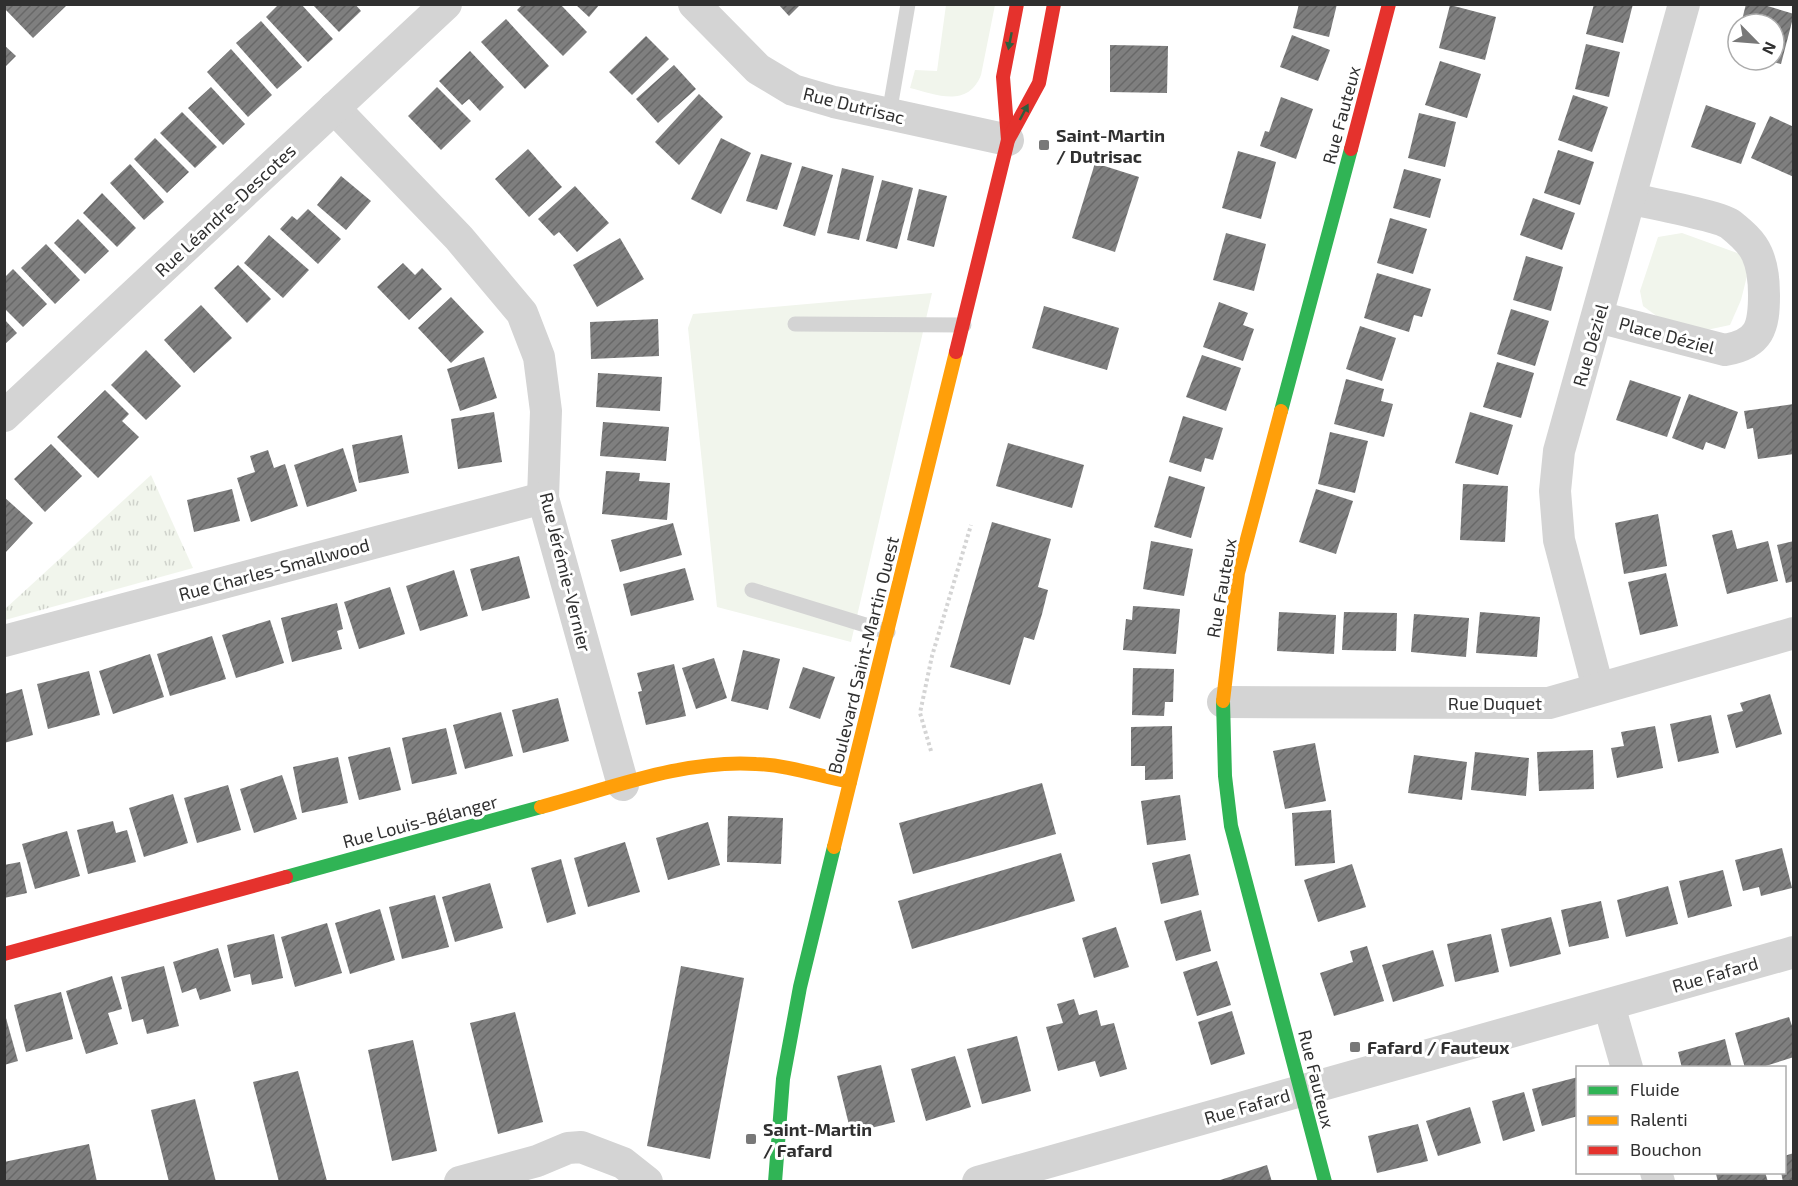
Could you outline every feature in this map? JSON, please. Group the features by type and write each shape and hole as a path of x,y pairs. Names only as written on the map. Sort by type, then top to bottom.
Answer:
{"street":[{"name":"Rue Léandre-Descotes","path":"4,416 446,4"},
{"name":"Rue Dutrisac","path":"694,4 743,56 783,85 807,95 1008,140"},
{"name":"Boulevard Saint-Martin Ouest","path":"1008,140 1003,77 1017,4"},
{"name":"Boulevard Saint-Martin Ouest","path":"775,1182 783,1079 794,1015 1008,140 1039,83 1054,4"},
{"name":"Rue Fauteux","path":"1325,1182 1231,826 1225,776 1223,702 1238,573 1389,4"},
{"name":"Rue Déziel","path":"1598,688 1559,540 1555,491 1559,451 1632,199 1683,4"},
{"name":"Rue Jérémie-Vernier","path":"334,108 459,238 522,313 539,357 546,411 543,498 622,785"},
{"name":"Place Déziel","path":"1598,317 1725,350 1738,348 1750,341 1760,332 1764,321 1764,280 1758,255 1746,238 1727,222 1632,199"},
{"name":"Rue Charles-Smallwood","path":"4,641 543,498"},
{"name":"Rue Duquet","path":"1223,702 1550,703 1794,633"},
{"name":"Rue Louis-Bélanger","path":"4,954 622,785 702,766 738,763 772,765 850,782"},
{"name":"Rue Fafard","path":"978,1182 1794,952"},
{"path":"1609,1005 1626,1066"},
{"path":"460,1182 537,1161 568,1148 581,1147 623,1163 647,1182"}],"lane":[{"path":"889,114 908,4"},
{"path":"795,324 964,325"},
{"path":"752,590 888,632"}],"path":[{"path":"930,751 920,713 932,656 970,525"}],"green space":[{"path":"946,5 995,5 981,75 968,92 941,96 910,88 915,70 937,71"},
{"path":"1682,233 1740,254 1748,272 1741,300 1730,325 1702,331 1658,317 1643,306 1640,291 1658,237"},
{"path":"932,293 851,642 717,607 688,328 693,314"},
{"path":"151,475 193,568 5,620 5,609"}],"building":[{"path":"4,4 68,4 33,38 4,8"},
{"path":"279,4 301,4 333,39 308,62 266,17"},
{"path":"312,4 355,4 361,11 339,32"},
{"path":"523,4 560,4 587,32 563,56 517,10"},
{"path":"575,4 600,4 589,17"},
{"path":"778,4 801,4 789,16"},
{"path":"1299,4 1337,4 1329,37 1293,28"},
{"path":"1594,4 1633,4 1623,43 1586,34"},
{"path":"1746,4 1761,4 1794,14 1786,45 1786,12 1744,12"},
{"path":"1450,5 1496,17 1485,60 1439,48"},
{"path":"506,19 549,66 525,89 481,42"},
{"path":"261,21 302,67 277,89 236,43"},
{"path":"1292,35 1330,50 1318,81 1280,67"},
{"path":"646,36 669,59 632,95 609,72"},
{"path":"1586,44 1620,52 1609,97 1575,89"},
{"path":"4,45 16,56 4,68"},
{"path":"1110,45 1168,46 1167,93 1110,92"},
{"path":"231,49 272,95 248,117 207,72"},
{"path":"470,51 504,87 480,111 469,99 462,105 439,81"},
{"path":"1440,61 1481,74 1467,118 1425,105"},
{"path":"674,65 696,89 658,123 636,99"},
{"path":"211,87 245,124 223,145 188,108"},
{"path":"437,87 471,121 441,150 408,116"},
{"path":"699,94 723,117 679,165 655,142"},
{"path":"1573,95 1608,107 1592,152 1558,140"},
{"path":"1281,97 1313,109 1296,159 1260,146 1265,131 1269,132"},
{"path":"1706,105 1756,123 1741,164 1691,147"},
{"path":"182,112 217,147 195,168 160,133"},
{"path":"1419,113 1456,122 1445,167 1408,158"},
{"path":"1770,116 1794,127 1794,177 1751,158"},
{"path":"155,138 189,172 167,193 134,159"},
{"path":"721,138 751,153 721,214 691,199"},
{"path":"528,149 562,187 529,217 495,179"},
{"path":"1558,150 1594,162 1580,205 1544,193"},
{"path":"1238,151 1276,162 1261,219 1222,208"},
{"path":"761,154 792,163 777,210 746,201"},
{"path":"1095,163 1139,177 1115,252 1072,238"},
{"path":"130,164 164,202 144,220 110,183"},
{"path":"802,166 833,175 815,236 783,226"},
{"path":"842,168 874,176 859,240 827,233"},
{"path":"1404,169 1441,179 1430,218 1393,208"},
{"path":"341,176 371,201 346,230 317,205"},
{"path":"882,180 913,188 897,249 866,241"},
{"path":"575,186 609,223 577,252 559,232 554,236 538,219"},
{"path":"919,189 947,196 934,247 907,240"},
{"path":"102,193 136,228 117,247 83,213"},
{"path":"1533,198 1575,213 1562,250 1520,235"},
{"path":"308,209 341,239 318,264 280,229 292,216 297,220"},
{"path":"1390,218 1427,229 1413,274 1377,263"},
{"path":"78,219 109,251 85,274 54,243"},
{"path":"1226,233 1266,244 1254,291 1213,280"},
{"path":"269,235 309,270 283,298 244,263"},
{"path":"620,238 644,279 597,307 573,265"},
{"path":"46,244 80,280 55,304 21,268"},
{"path":"1526,256 1563,267 1551,311 1513,300"},
{"path":"403,263 415,275 422,268 442,289 409,320 377,287"},
{"path":"238,265 271,299 247,323 214,288"},
{"path":"13,269 47,304 23,327 4,308 4,278"},
{"path":"1377,273 1431,289 1422,317 1414,315 1409,332 1364,318"},
{"path":"451,297 484,332 451,363 418,328"},
{"path":"1219,302 1248,313 1243,325 1254,329 1243,361 1203,347"},
{"path":"201,305 232,338 194,373 164,340"},
{"path":"1044,306 1119,328 1107,370 1032,348"},
{"path":"1511,309 1549,321 1535,366 1497,354"},
{"path":"4,319 17,333 4,345"},
{"path":"658,319 659,356 591,359 590,322"},
{"path":"1360,326 1396,338 1382,381 1346,369"},
{"path":"146,350 181,386 146,420 111,385"},
{"path":"1202,355 1241,368 1226,411 1186,397"},
{"path":"484,357 497,398 460,411 447,369"},
{"path":"1497,362 1534,373 1521,418 1483,407"},
{"path":"598,373 662,377 660,411 596,407"},
{"path":"1346,379 1384,389 1381,401 1393,404 1384,437 1334,424"},
{"path":"1630,380 1681,397 1667,437 1616,420"},
{"path":"105,390 129,414 122,421 139,437 98,478 57,437"},
{"path":"1689,394 1738,412 1725,449 1706,442 1703,450 1672,438"},
{"path":"1794,404 1794,454 1758,459 1753,428 1747,429 1744,411"},
{"path":"494,412 502,462 458,469 451,419"},
{"path":"1470,412 1513,425 1498,475 1455,463"},
{"path":"1183,416 1223,428 1213,460 1205,458 1201,472 1169,462"},
{"path":"603,422 669,427 666,461 600,456"},
{"path":"1330,432 1368,441 1355,493 1318,484"},
{"path":"402,435 409,473 359,483 352,445"},
{"path":"1008,443 1084,465 1072,508 996,486"},
{"path":"51,444 82,476 45,512 14,479"},
{"path":"343,448 357,491 307,507 294,465"},
{"path":"268,450 274,468 285,464 298,506 251,522 237,478 255,472 250,456"},
{"path":"606,471 640,473 639,481 670,483 667,520 602,514"},
{"path":"1169,476 1205,487 1191,538 1154,527"},
{"path":"1463,484 1508,486 1505,542 1460,540"},
{"path":"232,489 240,521 194,532 187,500"},
{"path":"1316,489 1353,501 1336,554 1299,542"},
{"path":"4,497 33,523 4,554"},
{"path":"1658,514 1667,566 1624,574 1615,523"},
{"path":"992,522 1051,539 1038,587 1048,590 1042,614 1034,640 1024,637 1010,685 950,667"},
{"path":"673,523 682,555 620,572 611,540"},
{"path":"1732,530 1737,549 1768,541 1778,581 1727,594 1712,535"},
{"path":"1151,541 1193,549 1184,596 1143,589"},
{"path":"1794,541 1794,581 1786,583 1777,545"},
{"path":"519,556 530,598 482,611 470,569"},
{"path":"685,568 694,600 631,616 623,584"},
{"path":"454,570 468,616 420,631 406,586"},
{"path":"1666,573 1678,626 1640,635 1628,582"},
{"path":"390,587 405,634 359,649 344,602"},
{"path":"337,603 343,629 337,631 342,649 292,662 281,618"},
{"path":"1133,606 1180,609 1176,654 1123,650 1126,619 1132,620"},
{"path":"1279,612 1336,615 1334,654 1277,651"},
{"path":"1344,612 1397,613 1396,651 1342,650"},
{"path":"1480,612 1540,617 1537,657 1476,653"},
{"path":"1414,614 1469,618 1466,657 1411,652"},
{"path":"270,620 284,663 236,678 222,635"},
{"path":"212,636 226,679 170,696 157,654"},
{"path":"743,650 780,659 768,710 731,701"},
{"path":"150,654 164,697 113,714 99,671"},
{"path":"714,658 727,698 696,709 682,668"},
{"path":"674,664 686,716 646,725 638,692 642,691 637,673"},
{"path":"803,667 835,677 820,719 789,708"},
{"path":"1133,668 1174,669 1173,702 1165,702 1164,716 1132,715"},
{"path":"89,671 100,715 48,729 37,684"},
{"path":"22,689 33,735 4,743 4,694"},
{"path":"1770,694 1782,734 1736,748 1727,715 1743,711 1740,703"},
{"path":"558,698 569,741 523,753 512,710"},
{"path":"501,712 513,756 465,769 453,725"},
{"path":"1711,715 1719,753 1678,762 1670,724"},
{"path":"1172,726 1173,779 1145,780 1145,766 1131,766 1131,727"},
{"path":"1655,726 1663,768 1617,778 1611,748 1624,746 1621,732"},
{"path":"446,728 457,774 412,784 402,738"},
{"path":"1315,743 1326,801 1285,809 1273,751"},
{"path":"390,747 401,790 359,800 348,757"},
{"path":"1593,750 1594,789 1539,791 1537,752"},
{"path":"1475,752 1529,758 1526,796 1471,790"},
{"path":"1414,755 1467,762 1462,800 1408,793"},
{"path":"338,757 348,803 302,813 293,767"},
{"path":"282,775 297,819 254,833 240,789"},
{"path":"1042,783 1056,834 913,874 899,823"},
{"path":"228,785 241,830 197,843 184,798"},
{"path":"173,794 188,843 144,857 129,808"},
{"path":"1180,795 1186,840 1147,845 1141,801"},
{"path":"1331,810 1335,863 1295,866 1292,813"},
{"path":"728,816 783,818 781,864 727,862"},
{"path":"113,821 116,833 127,830 136,862 88,874 77,830"},
{"path":"708,822 720,865 668,880 656,838"},
{"path":"67,831 80,876 35,889 22,844"},
{"path":"625,842 640,892 588,907 574,858"},
{"path":"1782,848 1792,888 1761,896 1759,887 1743,891 1735,860"},
{"path":"1061,853 1075,901 912,949 898,901"},
{"path":"1190,854 1199,895 1161,904 1152,863"},
{"path":"561,859 576,914 547,923 531,868"},
{"path":"20,862 27,893 4,898 4,865"},
{"path":"1352,864 1366,907 1318,922 1304,880"},
{"path":"1723,870 1732,906 1688,918 1679,881"},
{"path":"490,883 503,928 455,942 442,897"},
{"path":"1668,886 1678,924 1626,937 1617,900"},
{"path":"435,895 449,947 402,959 389,907"},
{"path":"1601,901 1609,938 1569,947 1561,910"},
{"path":"380,909 395,960 350,974 335,923"},
{"path":"1201,910 1211,951 1176,961 1164,921"},
{"path":"1551,917 1561,954 1510,967 1501,929"},
{"path":"327,923 342,973 295,987 281,937"},
{"path":"1116,927 1129,967 1094,978 1082,938"},
{"path":"274,934 283,978 252,985 250,974 234,978 227,945"},
{"path":"1491,934 1499,972 1455,982 1447,944"},
{"path":"1367,946 1384,1001 1334,1016 1320,973 1353,962 1350,951"},
{"path":"218,948 231,991 200,1000 196,988 182,993 173,962"},
{"path":"1433,950 1444,986 1393,1002 1382,965"},
{"path":"1217,961 1231,1005 1197,1016 1183,972"},
{"path":"164,966 179,1026 147,1034 143,1019 132,1022 121,977"},
{"path":"681,966 744,978 710,1159 647,1146"},
{"path":"112,976 122,1009 108,1013 118,1044 86,1054 66,991"},
{"path":"61,992 73,1039 26,1052 14,1005"},
{"path":"1074,999 1079,1015 1097,1010 1101,1026 1114,1023 1127,1069 1100,1077 1095,1061 1058,1071 1046,1027 1063,1023 1057,1004"},
{"path":"4,1011 18,1061 4,1065"},
{"path":"1232,1011 1245,1054 1211,1065 1198,1022"},
{"path":"515,1012 543,1122 498,1134 470,1023"},
{"path":"1789,1017 1794,1032 1794,1057 1765,1066 1744,1066 1735,1033"},
{"path":"1017,1036 1031,1091 982,1104 967,1049"},
{"path":"1725,1039 1732,1066 1682,1066 1678,1052"},
{"path":"413,1040 437,1151 392,1161 368,1050"},
{"path":"955,1056 971,1107 926,1121 911,1069"},
{"path":"881,1065 895,1122 851,1133 837,1076"},
{"path":"298,1071 327,1181 324,1182 279,1182 253,1082"},
{"path":"1576,1078 1576,1117 1542,1126 1532,1089"},
{"path":"1524,1092 1535,1131 1503,1141 1492,1101"},
{"path":"195,1099 216,1182 169,1182 151,1110"},
{"path":"1470,1107 1481,1143 1438,1156 1426,1121"},
{"path":"1418,1124 1428,1161 1377,1173 1368,1136"},
{"path":"89,1144 97,1182 4,1182 4,1162"},
{"path":"1794,1153 1794,1182 1783,1182 1781,1174 1786,1174 1786,1155"},
{"path":"1267,1165 1272,1182 1217,1182 1217,1181"},
{"path":"1716,1174 1766,1174 1768,1182 1718,1182"}],"traffic: fast":[{"path":"1281,411 1351,149"},
{"path":"1223,701 1225,776 1231,826 1325,1182"},
{"path":"286,877 541,807"},
{"path":"775,1182 783,1079 800,987 834,847"}],"traffic: slow":[{"path":"834,847 956,352"},
{"path":"1223,701 1238,573 1281,411"},
{"path":"541,807 647,777 702,766 729,764 780,766 850,782"}],"traffic: jam":[{"path":"1008,140 1003,77 1017,4"},
{"path":"956,352 1008,140 1039,83 1054,4"},
{"path":"1351,149 1389,4"},
{"path":"4,954 286,877"}],"place":[{"name":"Saint-Martin / Dutrisac","path":"1044,145"},
{"name":"Fafard / Fauteux","path":"1355,1047"},
{"name":"Saint-Martin / Fafard","path":"751,1139"}]}
